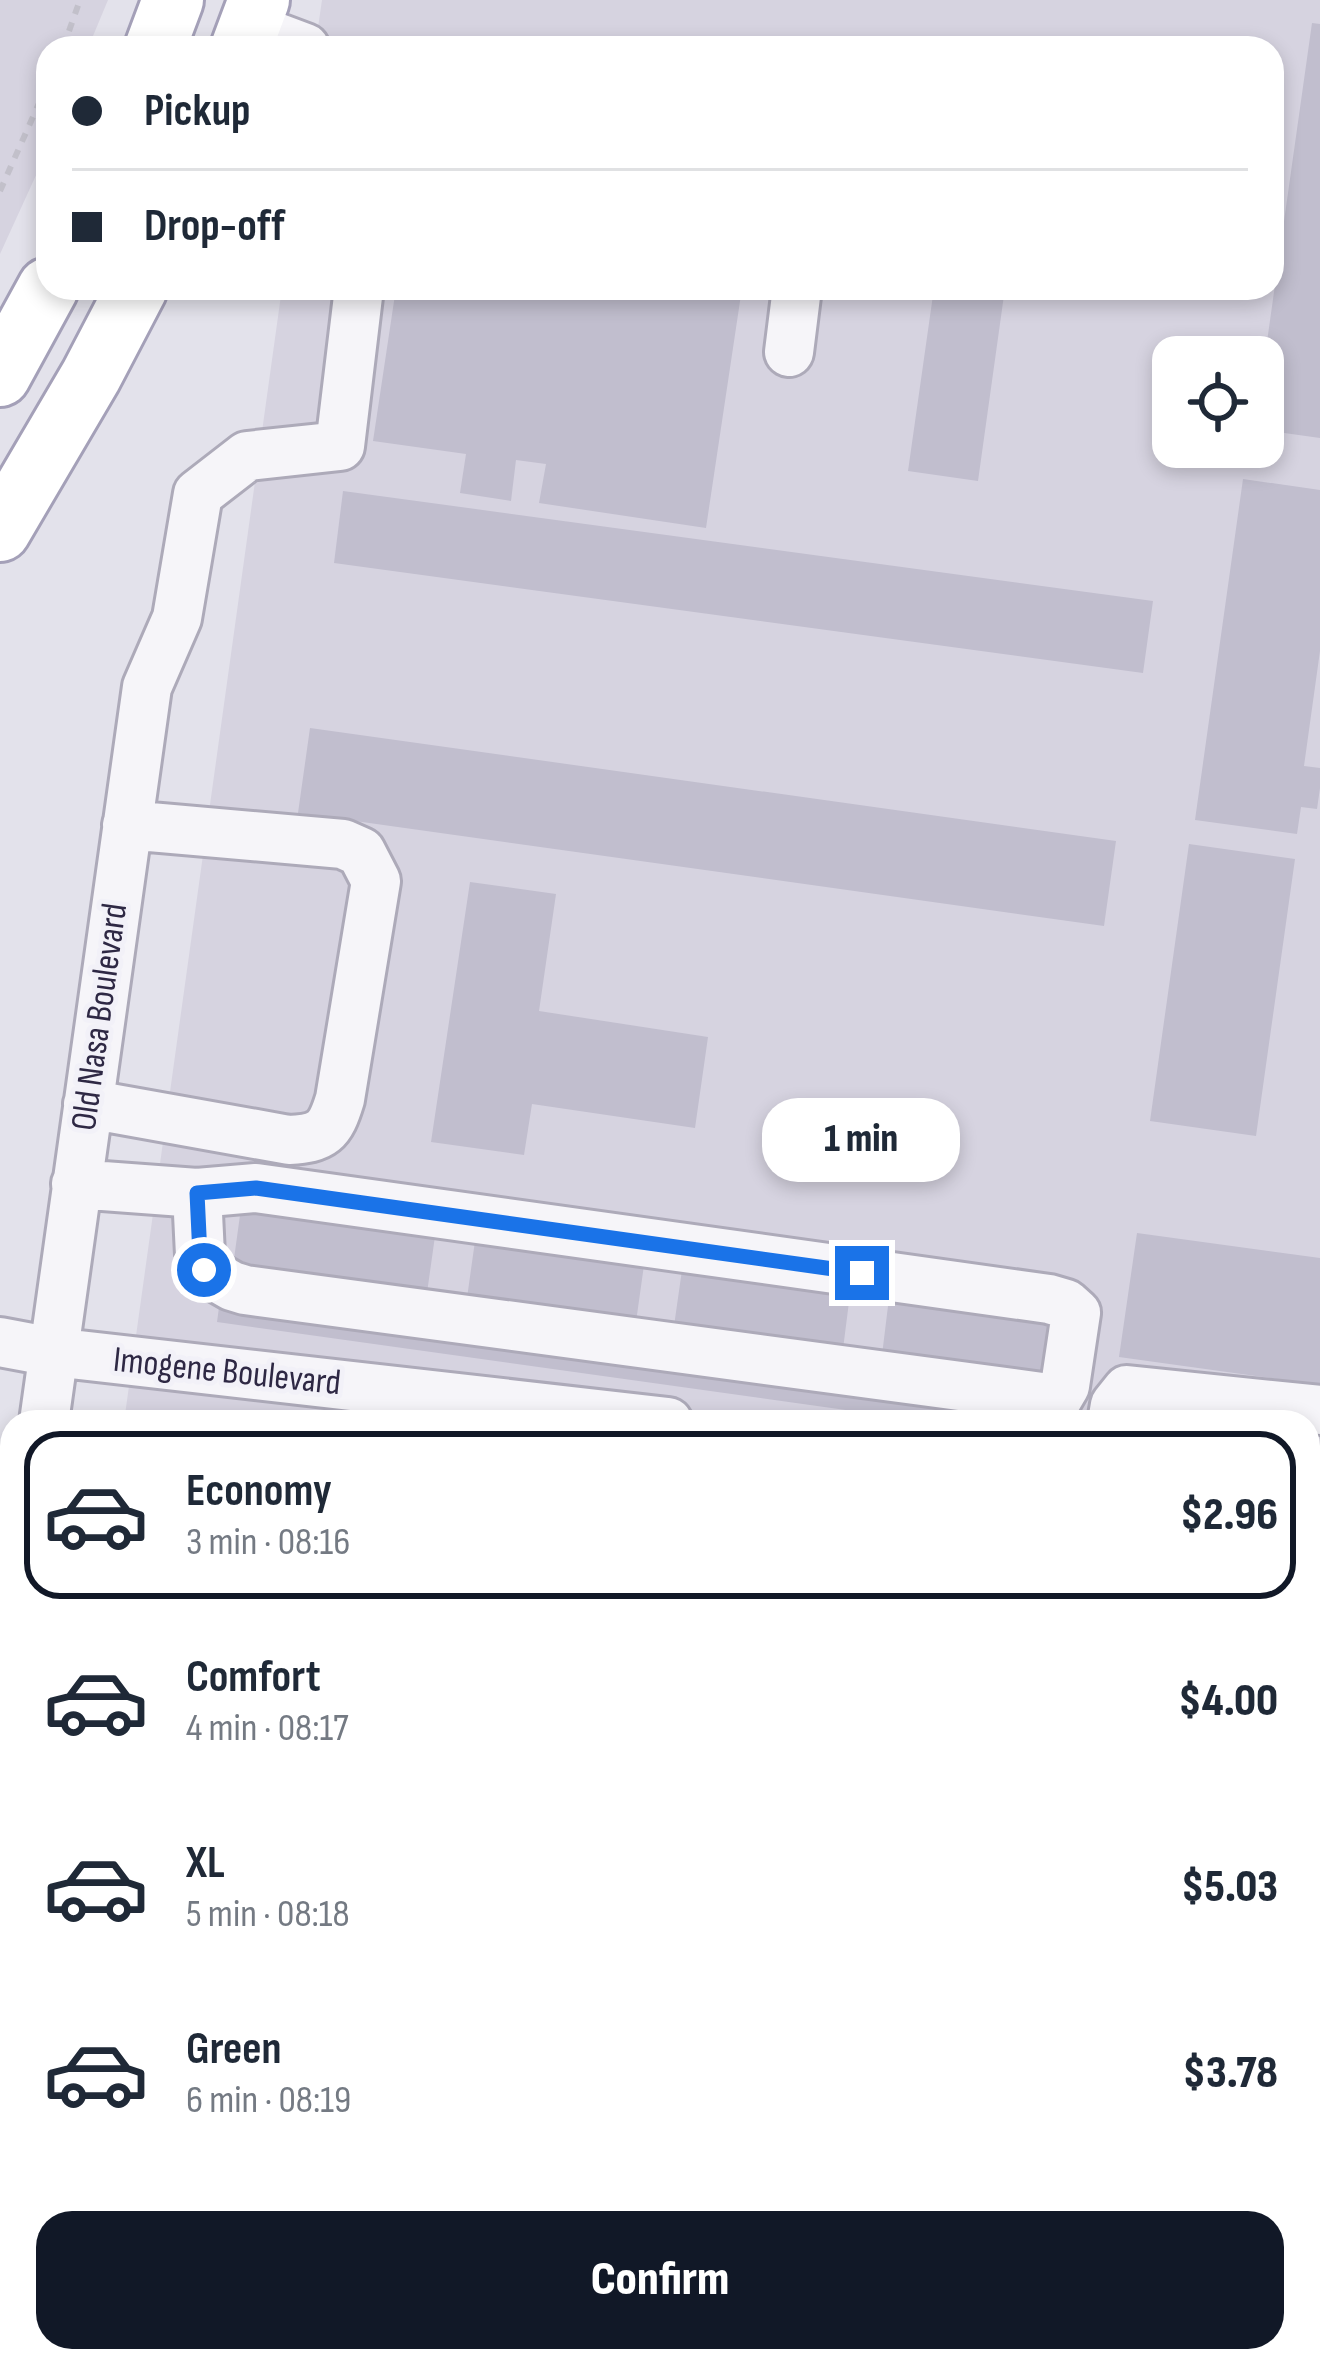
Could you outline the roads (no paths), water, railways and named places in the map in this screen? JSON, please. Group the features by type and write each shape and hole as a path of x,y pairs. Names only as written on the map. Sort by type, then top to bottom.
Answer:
{"main road":[{"path":"160,36 173,0"},
{"path":"0,376 41,300"},
{"path":"0,531 131,300"}],"street":[{"name":"Old Nasa Boulevard","path":"45,1410 147,688 178,618 198,494 247,456 340,446 358,300"},
{"path":"789,352 796,300"},
{"path":"88,1104 289,1140 316,1138 333,1122 340,1099 376,880 362,852 343,844 127,825"},
{"path":"76,1184 197,1193 256,1188 1049,1299 1076,1312 1066,1386 1058,1397 1049,1398 245,1290 204,1270 197,1193"},
{"name":"Imogene Boulevard","path":"0,1342 52,1352 562,1410"},
{"path":"1114,1410 1127,1390 1320,1410"}]}
